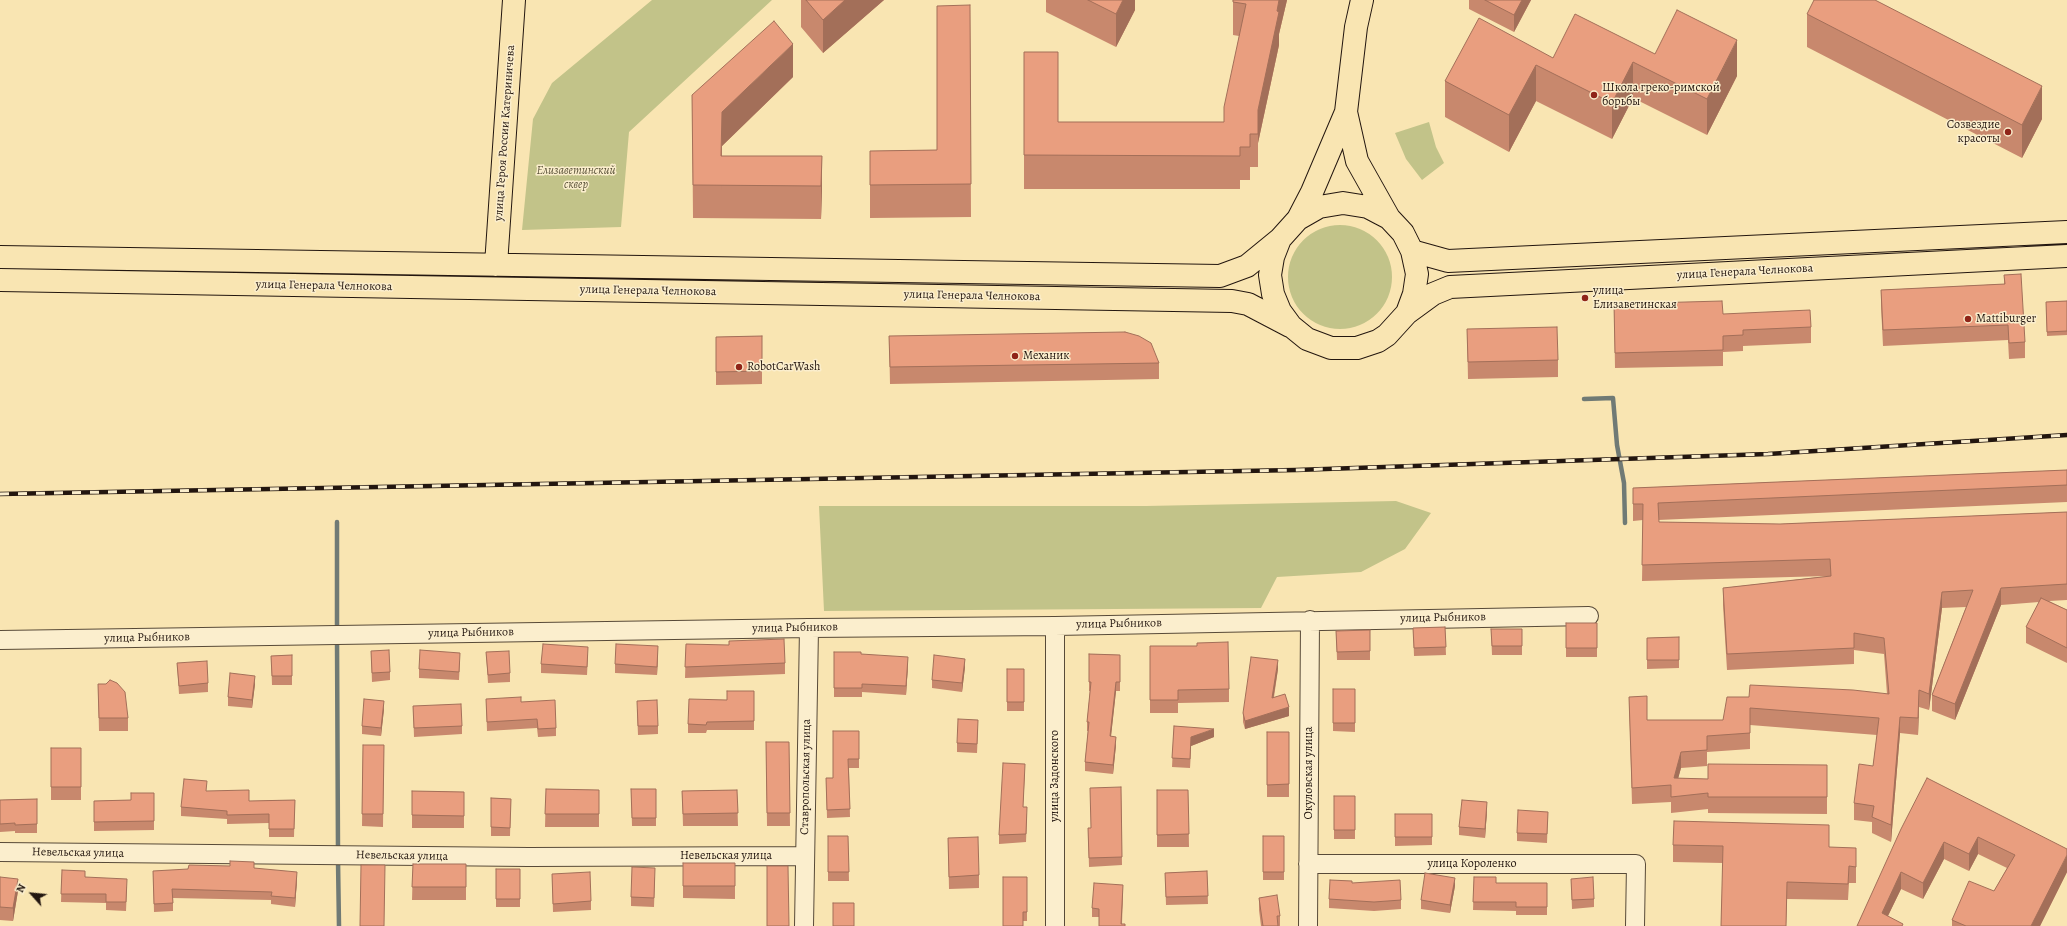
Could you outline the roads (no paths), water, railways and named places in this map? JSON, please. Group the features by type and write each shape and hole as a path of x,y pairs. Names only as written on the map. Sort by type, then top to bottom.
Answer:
{"main road":[{"name":"улица Героя России Катериничева","path":"496,265 514,0"},
{"path":"1298,219 1312,192 1346,112 1356,27 1362,0"},
{"path":"1346,112 1358,161 1389,218"},
{"name":"улица Генерала Челнокова","path":"0,257 1220,276 1247,266 1280,239 1298,219 1319,207 1343,203 1368,207 1389,218 1403,233 1412,251 1417,274 1414,294 1407,313"},
{"name":"улица Генерала Челнокова","path":"1412,251 1448,261 2067,232"},
{"name":"улица Генерала Челнокова","path":"1280,239 1273,257 1271,282 1273,294 1280,311 1291,326"},
{"name":"улица Генерала Челнокова","path":"0,280 1232,300 1248,304 1291,326 1307,339 1319,345 1338,349 1357,348 1373,343 1387,335 1407,313 1433,294 1450,288 2067,256"}],"street":[{"name":"улица Рыбников","path":"0,640 809,628 1055,626 1310,620 1589,616"},
{"name":"Окуловская улица","path":"1308,926 1310,620"},
{"name":"улица Задонского","path":"1055,626 1055,926"},
{"name":"Ставропольская улица","path":"804,926 809,628"},
{"name":"Невельская улица","path":"0,852 521,857 804,856"},
{"name":"улица Короленко","path":"1308,864 1636,864 1635,926"}],"waterway":[{"path":"1584,399 1613,398 1617,445 1624,483 1625,523"},
{"path":"337,522 337,630"},
{"path":"337,638 338,852"},
{"path":"338,860 339,926"}],"railway":[{"path":"0,494 1296,470 1768,454 2067,435"}],"place":[{"name":"Школа греко-римской борьбы","path":"1594,95"},
{"name":"Созвездие красоты","path":"2008,132"},
{"name":"улица Елизаветинская","path":"1585,298"},
{"name":"Mattiburger","path":"1968,319"},
{"name":"Механик","path":"1015,356"},
{"name":"RobotCarWash","path":"739,367"}],"park label":[{"name":"Елизаветинский сквер","path":"576,178"}]}
